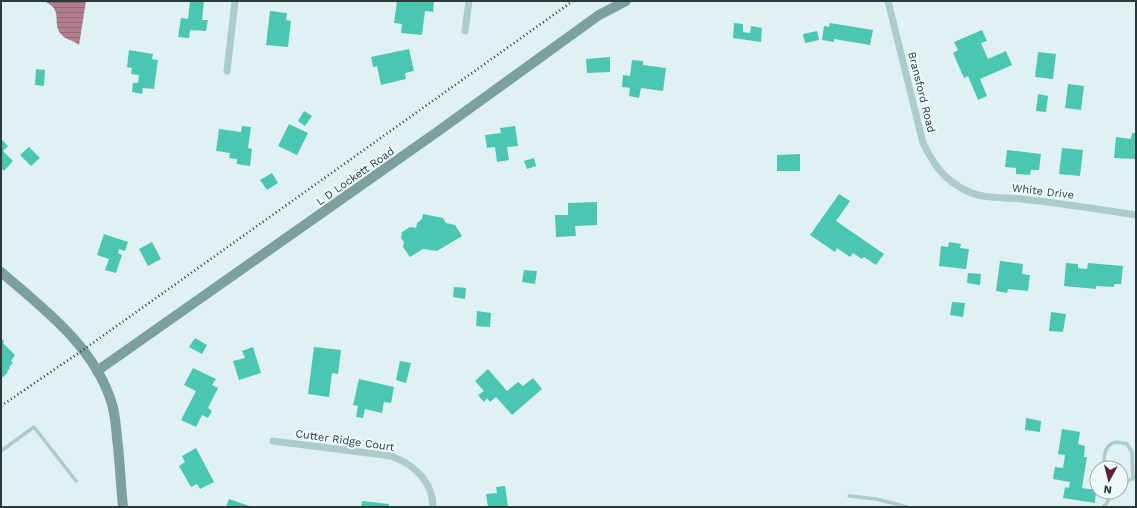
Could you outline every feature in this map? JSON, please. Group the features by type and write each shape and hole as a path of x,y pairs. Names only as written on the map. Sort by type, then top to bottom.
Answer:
{"main road":[{"name":"L D Lockett Road","path":"98,371 600,15 626,1"},
{"path":"1,272 61,325 83,350 105,384 112,405 116,425 123,507"}],"street":[{"path":"227,71 235,1"},
{"path":"465,30 469,1"},
{"name":"Bransford Road","path":"888,1 923,143 933,163 950,180"},
{"name":"White Drive","path":"950,180 968,192 978,196 1021,199 1136,214"},
{"name":"Cutter Ridge Court","path":"273,441 391,456 402,460 413,467 424,479 430,490 433,500 433,507"}],"lane":[{"path":"1,451 34,427 76,481"},
{"path":"1104,460 1106,448 1113,442 1127,444 1132,452 1134,478"},
{"path":"849,496 876,499 907,507"}],"shaded area":[{"path":"44,1 86,1 79,45 64,37 60,33 54,8"}],"building":[{"path":"190,1 204,1 202,20 208,20 206,31 190,30 189,38 178,37 181,18 188,19"},
{"path":"397,1 434,1 433,12 425,11 422,35 401,33 402,24 394,23"},
{"path":"270,11 287,13 286,20 291,21 288,47 266,45"},
{"path":"734,23 743,24 743,32 750,33 751,26 762,28 761,42 733,38"},
{"path":"830,23 873,30 870,45 834,39 834,42 822,40 824,26 829,27"},
{"path":"982,30 987,41 981,43 988,59 1006,51 1012,65 980,79 987,96 978,100 968,76 964,78 953,53 958,50 954,42"},
{"path":"817,31 819,40 805,43 803,34"},
{"path":"409,49 414,71 405,73 406,79 381,85 377,66 373,67 371,57"},
{"path":"129,50 153,54 152,59 158,60 154,89 143,88 142,94 132,92 133,83 138,83 139,75 131,74 132,68 127,67"},
{"path":"1038,52 1056,54 1053,79 1035,77"},
{"path":"610,57 610,72 587,73 586,59"},
{"path":"632,60 643,61 643,65 666,68 663,91 641,88 639,98 629,96 630,88 622,87 623,75 630,76"},
{"path":"36,69 45,70 44,86 35,85"},
{"path":"1068,84 1084,86 1081,110 1065,108"},
{"path":"1038,94 1048,96 1046,112 1036,111"},
{"path":"304,111 312,116 305,126 298,121"},
{"path":"289,124 308,133 297,155 278,146"},
{"path":"242,126 251,127 248,148 252,149 250,166 237,164 237,159 229,158 230,153 216,151 219,129 241,132"},
{"path":"515,126 518,146 507,147 509,160 497,162 495,147 487,148 485,135 501,133 500,128"},
{"path":"1132,133 1136,133 1136,159 1114,158 1116,137 1131,139"},
{"path":"1,139 8,146 3,151 13,161 4,171 1,168"},
{"path":"29,147 40,158 31,166 20,155"},
{"path":"1062,148 1083,150 1080,176 1059,174"},
{"path":"1007,150 1041,154 1039,170 1031,170 1030,175 1016,174 1016,168 1005,167"},
{"path":"800,154 800,171 777,171 777,155"},
{"path":"534,158 536,166 527,169 524,161"},
{"path":"272,173 278,183 267,190 260,180"},
{"path":"839,194 850,201 836,221 884,254 876,265 864,257 862,259 853,253 850,257 837,248 835,252 810,235"},
{"path":"597,202 597,225 575,226 576,236 556,237 555,215 568,215 568,203"},
{"path":"423,214 443,218 446,223 455,225 462,236 437,251 423,249 410,257 403,247 404,242 401,238 402,232 410,227 416,228 417,223 422,219"},
{"path":"104,234 128,242 125,251 119,249 118,253 122,255 116,273 105,270 109,259 97,255"},
{"path":"152,242 161,259 148,266 139,249"},
{"path":"949,242 961,244 960,248 969,249 966,269 939,266 941,246 948,247"},
{"path":"1000,261 1023,264 1022,274 1030,275 1028,291 1008,289 1007,293 996,291"},
{"path":"1066,263 1078,264 1078,268 1087,269 1088,263 1123,266 1121,284 1114,284 1114,287 1096,286 1096,289 1064,286"},
{"path":"524,270 537,271 535,284 522,282"},
{"path":"968,273 981,274 980,285 967,283"},
{"path":"454,287 466,288 465,299 453,297"},
{"path":"952,302 965,303 963,317 950,315"},
{"path":"477,311 491,313 490,327 476,326"},
{"path":"1051,312 1066,314 1063,332 1049,331"},
{"path":"1,338 4,341 3,343 15,355 11,361 13,363 9,367 8,372 1,379"},
{"path":"195,338 207,345 202,354 189,347"},
{"path":"253,347 261,373 239,380 233,361 245,358 242,351"},
{"path":"314,347 341,350 338,374 332,373 329,397 308,394"},
{"path":"400,361 411,363 406,383 396,380"},
{"path":"193,368 216,379 212,385 218,388 208,408 212,411 208,418 202,415 196,427 181,420 196,391 184,385"},
{"path":"488,369 507,391 518,382 523,386 533,378 542,389 512,415 496,397 490,402 487,398 484,402 478,395 484,391 475,381"},
{"path":"359,379 394,387 391,403 384,402 382,413 365,409 363,418 356,417 358,406 353,405"},
{"path":"1026,418 1041,421 1040,432 1025,430"},
{"path":"1062,429 1080,432 1078,444 1085,446 1084,457 1087,457 1082,488 1089,489 1089,500 1095,500 1095,503 1063,498 1065,487 1069,488 1070,482 1053,479 1055,467 1063,468 1065,455 1058,454"},
{"path":"196,448 214,482 200,489 197,484 191,487 179,466 185,462 182,456"},
{"path":"505,486 508,507 488,507 486,494 497,493 496,487"},
{"path":"229,499 252,507 226,507"},
{"path":"362,501 389,504 389,507 361,507"}],"railway":[{"path":"1,406 83,350 573,1"}]}
